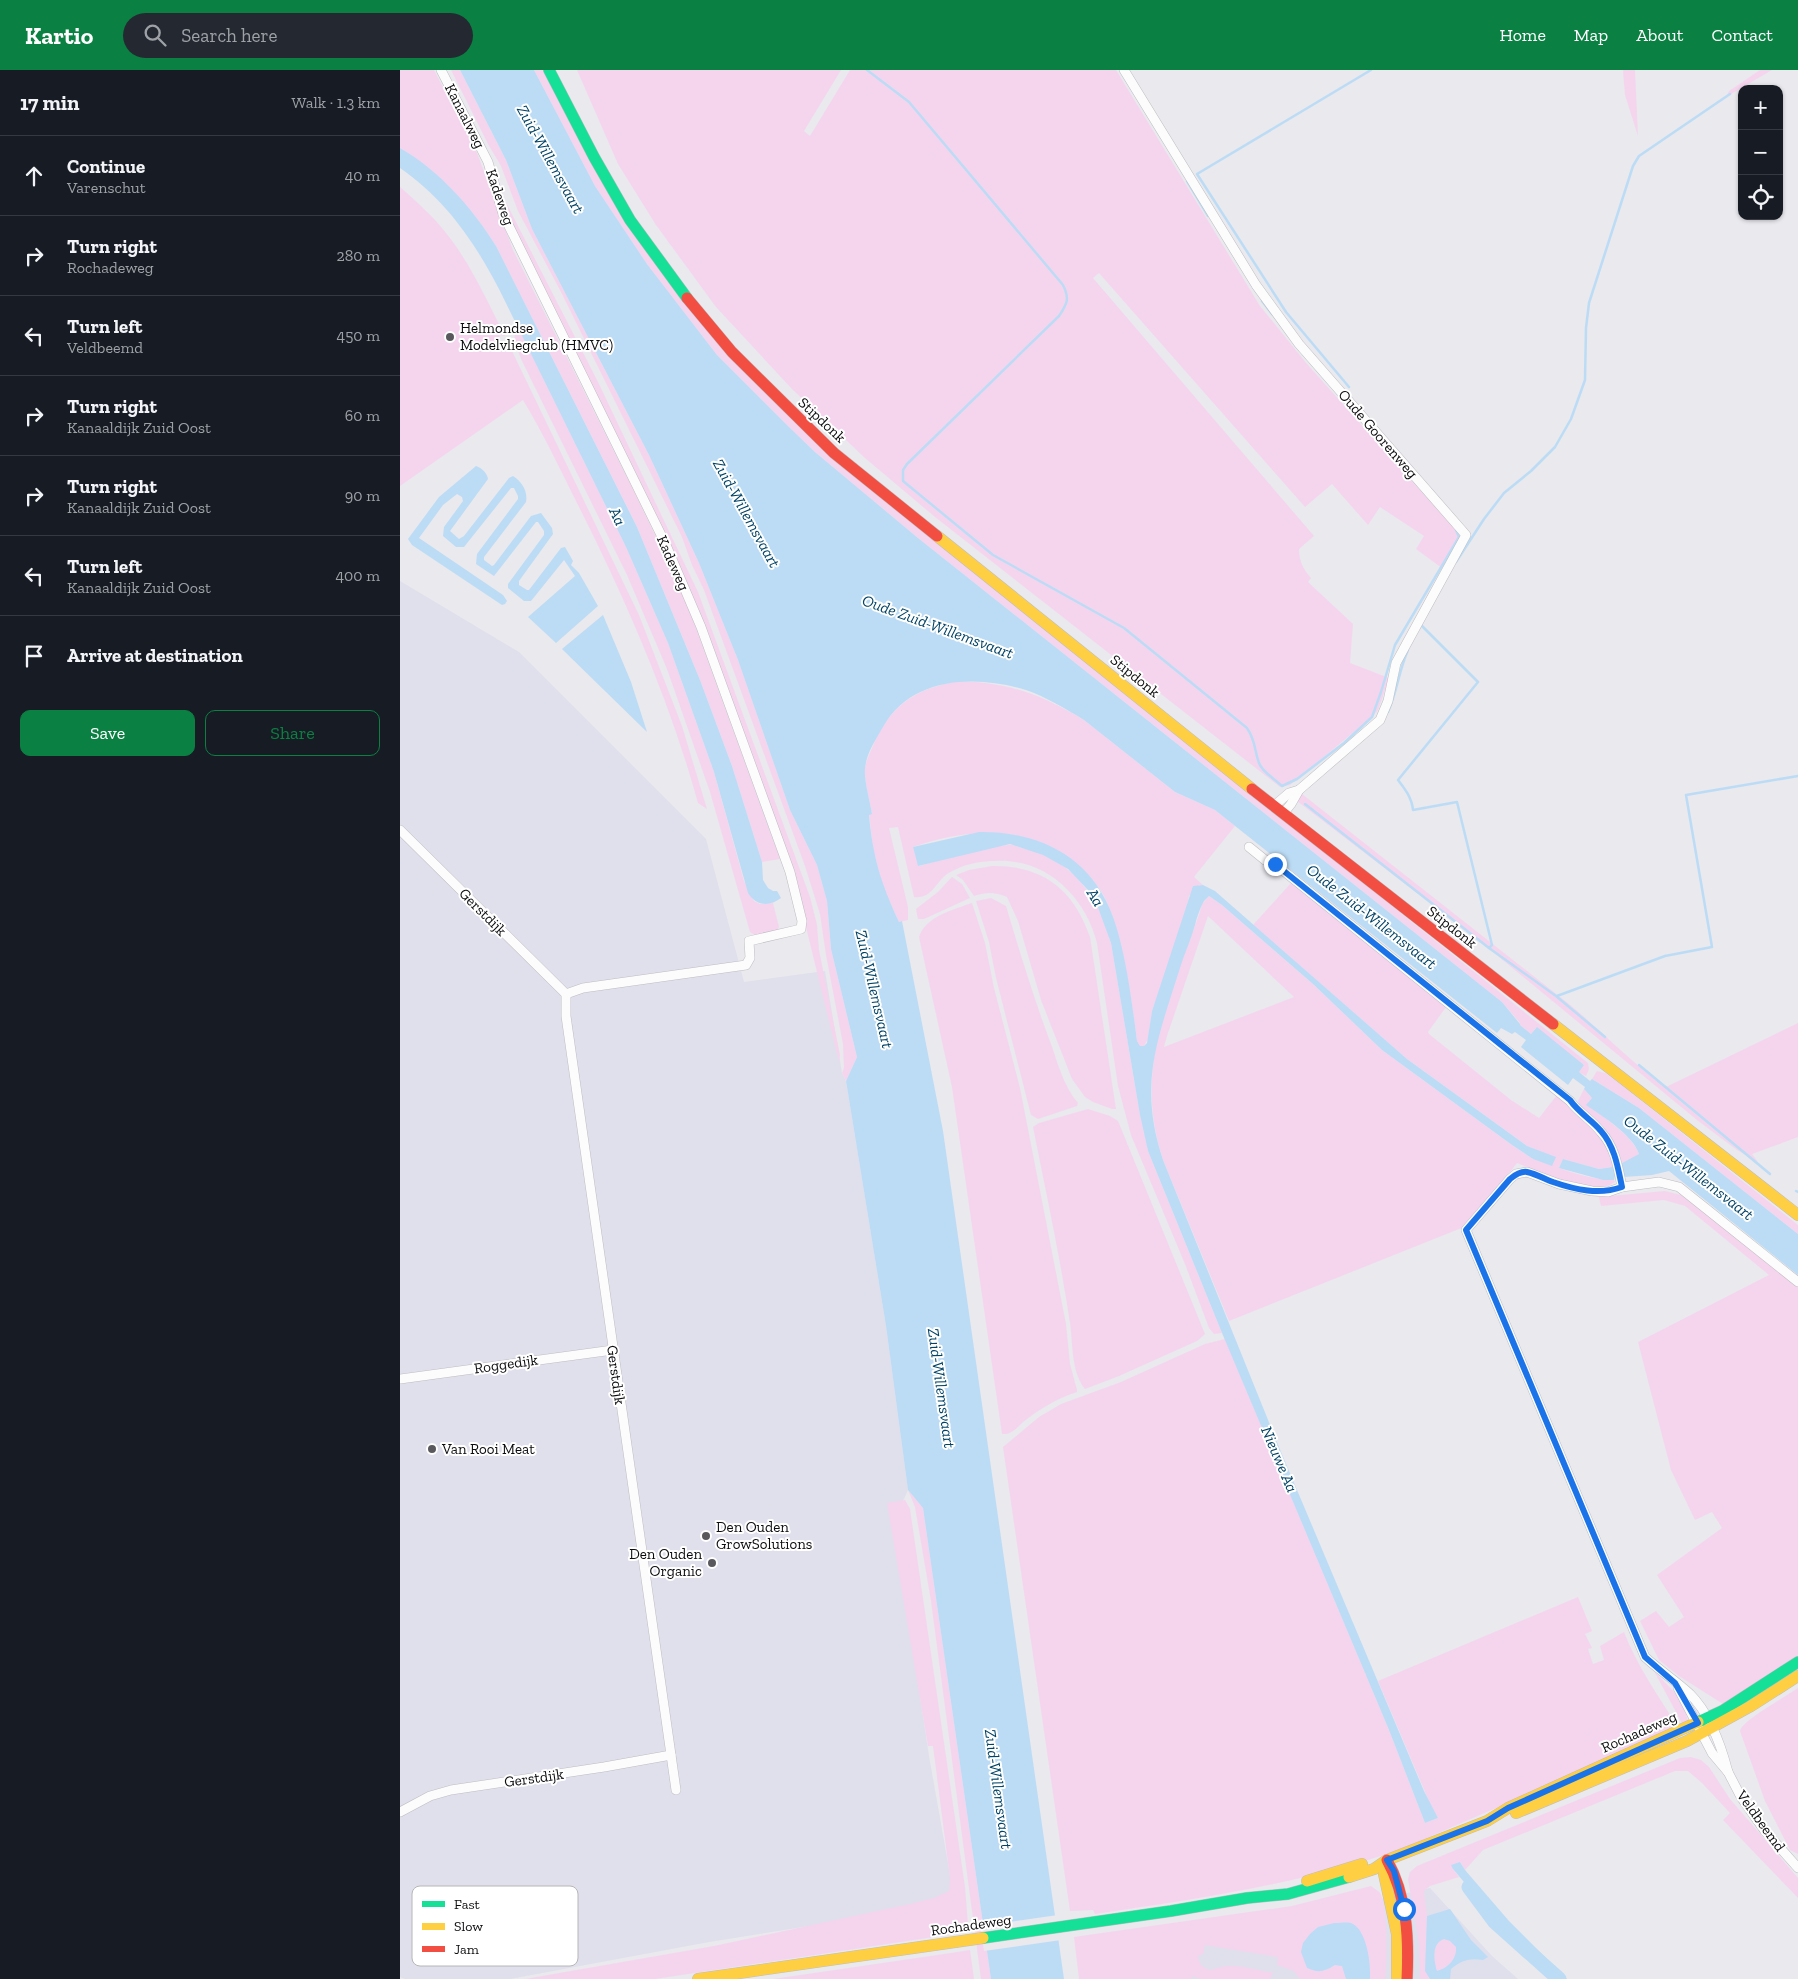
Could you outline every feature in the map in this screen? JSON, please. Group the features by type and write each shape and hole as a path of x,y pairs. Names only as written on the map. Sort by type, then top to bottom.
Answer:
{"main road":[{"name":"Stipdonk","path":"549,70 594,157 630,220 694,308 773,395 834,453 890,500 1279,810 1798,1215"},
{"name":"Rochadeweg","path":"1705,1726 1798,1662"},
{"name":"Rochadeweg","path":"698,1979 1082,1924 1247,1898 1288,1894 1332,1883 1374,1870 1387,1860 1487,1821 1508,1808 1751,1706 1798,1676"},
{"path":"1387,1860 1384,1874 1396,1934 1397,1979"},
{"path":"1387,1860 1394,1871 1406,1924 1407,1979"}],"street":[{"name":"Kanaalweg","path":"441,70 488,162"},
{"name":"Oude Goorenweg","path":"1124,70 1256,285 1293,336 1466,535 1396,663 1388,702 1380,720 1299,790 1282,797 1279,810"},
{"name":"Kadeweg","path":"488,162 503,214 666,545 701,627 790,872 802,922 801,929 749,941 750,958 746,965 583,988 566,994"},
{"name":"Gerstdijk","path":"400,830 566,994 566,1016 676,1790"},
{"path":"1249,847 1265,860 1275,864 1570,1100 1577,1110 1602,1132 1613,1150 1622,1187 1660,1182 1679,1187 1798,1282"},
{"name":"Veldbeemd","path":"1622,1187 1608,1192 1592,1192 1559,1184 1526,1172 1516,1174 1466,1230 1645,1657 1691,1695 1741,1797 1765,1831 1798,1868"},
{"name":"Roggedijk","path":"400,1379 613,1350"},
{"name":"Gerstdijk","path":"400,1812 430,1796 451,1790 671,1755"}],"shaded area":[{"path":"400,70 434,70 477,153 513,250 632,487 685,598 780,859 762,862 732,766 700,680 637,527 496,246 465,204 428,168 400,148"},
{"path":"451,70 460,70 506,160 532,229 649,455 699,563 738,660 790,810 817,865 827,901 831,949 857,1057 846,1081 842,1073 844,1068 843,1044 820,914 805,866 704,590 682,537 561,292 518,211 501,166"},
{"path":"534,70 544,70 604,182 760,387 1267,806 1588,1063 1589,1069 1586,1076 1578,1072 1584,1065 1536,1028 1531,1034 1520,1025 1502,1002 918,538 815,452 717,355 647,264 595,186"},
{"path":"577,70 841,70 804,131 810,136 850,70 1116,70 1260,306 1307,364 1461,536 1442,568 1416,549 1424,536 1380,507 1368,525 1332,484 1305,507 1099,273 1093,278 1314,536 1299,549 1302,565 1311,578 1308,582 1353,624 1350,663 1389,678 1378,710 1290,785 1280,787 935,517 865,458 792,389 716,307 656,225 618,164"},
{"path":"1623,70 1635,70 1638,136 1625,95"},
{"path":"1760,70 1772,70 1746,85 1738,85 1738,90 1726,97 1729,91"},
{"path":"496,183 598,382 698,592 810,897 817,925 819,950 840,1055 839,1062 795,878 701,623 519,247"},
{"name":"Helmondse Modelvliegclub (HMVC)","path":"400,187 430,215 455,245 478,283 505,336 499,335 503,349 512,351 639,615 682,726 707,809 698,803 660,687 612,574 557,463 523,400 400,486"},
{"path":"518,327 626,547 668,643 714,772 744,881 754,901 760,904 773,903 779,927 777,932 756,936 750,932 710,792 667,669 627,575 522,361 515,340"},
{"path":"400,581 519,652 706,839 744,982 825,971 842,1073 846,1081 886,1326 908,1490 894,1521 929,1756 955,1903 709,1942 510,1979 405,1979 400,1977"},
{"path":"959,681 1009,687 1053,703 1084,720 1175,792 1215,810 1235,826 1194,877 1203,885 1199,885 1189,896 1185,917 1152,1011 1148,1039 1144,1046 1140,1046 1137,1041 1130,991 1115,924 1098,886 1081,868 1063,854 1043,843 1001,834 979,833 957,836 913,847 919,866 974,850 997,846 1015,846 1043,854 1058,862 1071,872 1092,897 1100,911 1111,943 1140,1115 1148,1151 1222,1333 1214,1334 1209,1328 1185,1264 1131,1135 1118,1086 1097,943 1083,910 1073,896 1061,883 1047,873 1031,866 1014,862 995,861 969,864 952,871 925,896 914,897 898,827 889,828 908,907 908,920 899,922 883,888 873,849 869,814 872,814 865,773 867,759 881,729 898,708 919,693"},
{"path":"1302,794 1569,1004 1641,1068 1666,1087 1798,1023 1798,1137 1752,1154 1758,1162 1737,1150 1697,1120 1482,943 1297,801"},
{"path":"992,866 1027,870 1041,876 1065,894 1083,920 1090,937 1116,1109 1093,1102 1085,1097 1072,1079 1041,1000 1018,921 1007,897 990,893 974,896 963,880 956,875 969,870"},
{"path":"952,877 962,884 970,898 924,919 918,919 916,909 938,892"},
{"path":"1291,883 1446,1007 1428,1032 1429,1034 1511,1100 1539,1118 1557,1095 1593,1129 1608,1147 1613,1168 1599,1169 1563,1159 1559,1168 1593,1178 1614,1180 1615,1182 1606,1186 1581,1185 1566,1182 1517,1163 1469,1225 1229,1321 1163,1160 1155,1131 1152,1103 1152,1076 1161,1024 1202,904 1209,896 1222,905 1313,984 1382,1050 1533,1159 1539,1151 1527,1146 1407,1059 1253,925","holes":["1208,916 1294,997 1164,1047"]},
{"path":"991,898 1006,906 1033,993 1059,1067 1065,1083 1078,1103 1077,1106 1038,1119 1031,1115 996,978 989,942 976,901"},
{"path":"972,903 985,943 994,988 1020,1088 1066,1324 1070,1364 1077,1390 1077,1392 1041,1409 1008,1434 1002,1434 952,1087 919,937 934,919 949,911"},
{"path":"1597,1071 1605,1073 1615,1080 1798,1225 1798,1234 1639,1108 1592,1079"},
{"path":"1584,1089 1592,1098 1587,1105 1624,1133 1636,1147 1638,1156 1622,1163 1610,1135 1580,1105 1578,1101"},
{"path":"1088,1109 1110,1116 1118,1121 1205,1334 1197,1341 1085,1389 1077,1374 1073,1357 1062,1274 1033,1127 1039,1123"},
{"path":"1665,1191 1685,1196 1798,1286 1798,1656 1723,1704 1679,1676 1659,1660 1640,1621 1656,1611 1669,1627 1684,1617 1657,1575 1722,1528 1712,1512 1695,1520 1671,1470 1638,1342 1769,1275 1685,1206 1664,1200 1601,1206 1599,1197"},
{"path":"1225,1339 1389,1730 1425,1823 1438,1818 1431,1806 1378,1681 1578,1597 1592,1631 1585,1634 1592,1648 1588,1649 1593,1664 1604,1660 1600,1646 1624,1632 1641,1668 1677,1726 1579,1772 1399,1850 1362,1862 1286,1881 1210,1896 1095,1914 1093,1910 1070,1911 1003,1447 1039,1417 1061,1404 1121,1382 1205,1344"},
{"path":"908,1490 923,1508 991,1979 981,1979 931,1601 915,1507"},
{"path":"905,1500 910,1509 965,1887 968,1925 946,1929 947,1935 655,1979 525,1979 714,1946 910,1904 934,1898 949,1891 950,1878 933,1746 928,1746 887,1503"},
{"path":"1654,1671 1681,1699 1688,1721 1683,1725"},
{"path":"1798,1688 1798,1854 1790,1850 1765,1801 1740,1731 1756,1715"},
{"path":"1691,1757 1701,1760 1709,1767 1730,1799 1798,1878 1798,1898 1723,1820 1730,1813 1702,1783 1688,1771 1675,1771 1483,1850 1465,1870 1460,1862 1453,1869 1459,1877 1430,1886 1424,1891 1427,1916 1425,1971 1430,1979 1420,1979 1419,1944 1408,1879 1410,1872 1417,1866 1680,1758"},
{"path":"1371,1886 1380,1893 1383,1900 1386,1922 1385,1979 1370,1979 1369,1955 1318,1927 1303,1943 1327,1970 1335,1965 1342,1966 1346,1979 1300,1979 1294,1971 1277,1965 1278,1957 1205,1945 1203,1954 1198,1956 1200,1964 1206,1968 1211,1970 1219,1967 1234,1966 1273,1973 1270,1979 1200,1979 1193,1976 1191,1979 1079,1979 1074,1937 1292,1906"},
{"path":"1430,1888 1492,1956 1518,1979 1088,1979 1217,1939"},
{"path":"1444,1939 1450,1941 1456,1947 1455,1955 1448,1965 1436,1971 1435,1948"},
{"path":"970,1950 974,1979 773,1979 951,1953"}],"water":[{"path":"460,70 534,70 595,186 647,264 717,355 815,452 918,538 1502,1002 1520,1025 1531,1034 1537,1027 1584,1065 1579,1072 1590,1081 1592,1079 1639,1108 1798,1234 1798,1275 1669,1171 1652,1175 1624,1177 1624,1174 1615,1176 1614,1180 1603,1180 1559,1168 1563,1159 1599,1169 1614,1168 1622,1166 1622,1163 1639,1154 1636,1147 1624,1133 1586,1105 1592,1098 1584,1089 1585,1087 1573,1078 1568,1085 1521,1047 1526,1040 1515,1032 1512,1034 1501,1028 1497,1033 1215,810 1175,792 1084,720 1026,690 987,682 947,684 928,689 911,698 895,710 874,742 866,763 865,779 872,814 869,815 876,857 887,895 899,922 902,921 943,1131 1064,1979 991,1979 923,1508 908,1490 886,1326 846,1081 857,1057 831,949 827,901 817,865 790,810 738,660 699,563 649,455 532,229 506,160"},
{"name":"Aa","path":"400,148 415,157 454,191 466,204 496,246 637,527 700,680 732,766 762,862 763,880 768,888 777,891 781,898 772,903 759,903 748,893 714,772 668,643 626,547 499,289 469,238 445,207 400,168"},
{"path":"476,466 484,471 488,479 450,531 459,539 464,536 509,478 513,476 524,487 526,502 484,557 484,560 492,566 494,565 531,516 541,513 552,528 553,534 519,581 519,585 529,590 561,548 565,547 573,561 571,565 579,573 598,606 556,643 528,617 575,576 564,560 531,601 524,601 508,588 508,584 544,535 544,531 538,522 536,522 494,576 476,564 477,554 518,499 514,488 511,488 464,547 456,547 443,536 444,527 463,501 462,497 457,494 443,505 419,538 503,595 507,601 505,604 502,605 412,545 408,539 439,497"},
{"path":"603,615 631,682 647,732 562,649"},
{"name":"Aa","path":"979,832 1020,836 1039,841 1073,860 1087,873 1099,889 1115,921 1127,973 1137,1041 1140,1046 1144,1046 1147,1043 1152,1011 1193,886 1203,885 1215,891 1407,1059 1527,1146 1556,1157 1552,1166 1533,1159 1512,1145 1382,1050 1313,984 1222,905 1209,896 1204,901 1182,963 1158,1041 1151,1085 1156,1133 1163,1160 1281,1452 1424,1791 1438,1818 1425,1823 1389,1730 1222,1333 1148,1151 1140,1115 1111,943 1097,905 1087,889 1068,869 1043,855 1010,844 918,866 913,847"},
{"path":"1460,1862 1509,1921 1567,1979 1553,1979 1501,1926 1453,1869 1451,1865"},
{"path":"1450,1909 1471,1940 1488,1957 1483,1960 1474,1959 1459,1964 1451,1969 1450,1979 1430,1979 1425,1971 1427,1916","holes":["1444,1939 1450,1941 1456,1947 1455,1955 1445,1968 1437,1971 1434,1957 1435,1948"]},
{"path":"1334,1923 1351,1923 1361,1932 1369,1956 1370,1979 1346,1979 1342,1966 1335,1965 1321,1971 1307,1968 1301,1952 1303,1943 1318,1927"}],"pier":[{"path":"1058,1915 1061,1940 984,1951 980,1926"}],"waterway":[{"path":"867,70 909,102 1063,285 1067,298 1066,305 1059,316 907,464 903,470 903,481 993,555 1124,628 1247,728 1252,737 1261,766 1282,786 1297,779 1344,743 1372,717 1395,645 1459,537 1456,530"},
{"path":"1349,387 1286,312 1197,174 1371,70"},
{"path":"1456,562 1484,519 1504,493 1531,471 1555,447 1571,419 1585,380 1586,328 1589,303 1633,166 1639,156 1730,94"},
{"path":"1187,181 1208,216"},
{"path":"1262,301 1272,314"},
{"path":"1421,625 1478,682 1398,780 1406,790 1413,810 1457,802 1492,945 1489,948 1556,996 1605,1037"},
{"path":"1388,712 1408,650"},
{"path":"1557,996 1665,956 1712,947 1686,795 1798,776"},
{"path":"1305,804 1489,948"},
{"path":"1639,1065 1770,1174"},
{"name":"Nieuwe Aa","path":"1469,1887 1495,1922 1559,1979"}],"traffic: fast":[{"path":"549,70 594,157 630,220 687,298"},
{"path":"1698,1722 1722,1711 1798,1662"},
{"path":"983,1938 1247,1898 1288,1894 1349,1877"}],"traffic: slow":[{"path":"937,536 1252,789"},
{"path":"1553,1024 1798,1215"},
{"path":"1516,1813 1687,1741 1751,1706 1798,1676"},
{"path":"1349,1877 1374,1869 1387,1860 1487,1821 1508,1808 1698,1722"},
{"path":"1387,1860 1384,1874 1397,1934 1397,1979"},
{"path":"1307,1881 1362,1864"},
{"path":"698,1979 983,1938"}],"traffic: jam":[{"path":"687,298 732,352 834,453 937,536"},
{"path":"1252,789 1553,1024"},
{"path":"1387,1860 1394,1874 1403,1903 1408,1948 1407,1979"}],"place":[{"name":"Helmondse Modelvliegclub (HMVC)","path":"450,337"},
{"name":"Van Rooi Meat","path":"432,1449"},
{"name":"Den Ouden GrowSolutions","path":"706,1536"},
{"name":"Den Ouden Organic","path":"712,1563"}],"route":[{"path":"1275,864 1570,1100 1577,1110 1602,1132 1613,1150 1622,1187 1608,1192 1592,1192 1559,1184 1526,1172 1516,1174 1466,1230 1630,1626 1645,1657 1675,1683 1698,1723 1508,1808 1487,1821 1387,1860 1397,1879 1404,1909"}],"water label":[{"name":"Zuid-Willemsvaart","path":"551,159"},
{"name":"Zuid-Willemsvaart","path":"747,513"},
{"name":"Oude Zuid-Willemsvaart","path":"938,626"},
{"name":"Oude Zuid-Willemsvaart","path":"1372,916"},
{"name":"Zuid-Willemsvaart","path":"875,989"},
{"name":"Oude Zuid-Willemsvaart","path":"1689,1167"},
{"name":"Zuid-Willemsvaart","path":"942,1388"},
{"name":"Zuid-Willemsvaart","path":"999,1789"}]}
